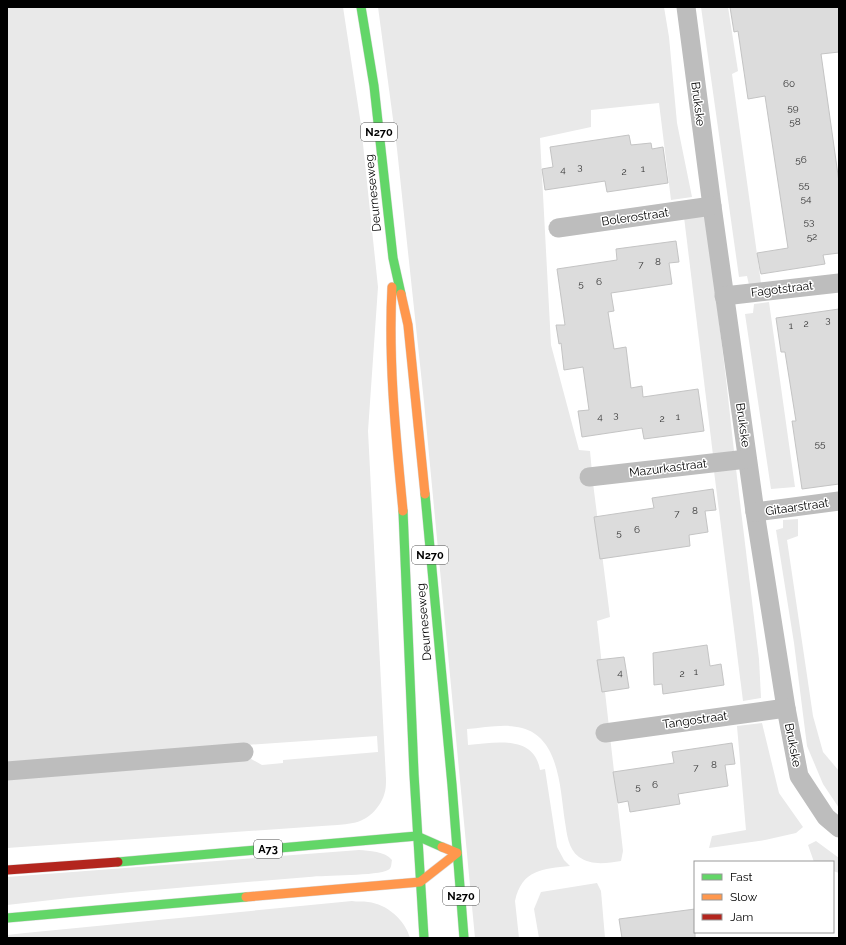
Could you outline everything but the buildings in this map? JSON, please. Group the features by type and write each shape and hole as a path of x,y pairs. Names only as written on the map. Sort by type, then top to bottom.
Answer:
{"main road":[{"name":"Deurneseweg","path":"361,7 374,86 393,258 409,333 464,938"},
{"name":"Deurneseweg","path":"393,258 390,325 394,409 404,522 417,836 424,938"},
{"path":"7,918 420,882 457,853 417,836"},
{"name":"A73","path":"7,870 127,862 417,836"}],"street":[{"name":"Brukske","path":"686,7 747,459 786,708 799,776 826,817 839,828"},
{"name":"Bolerostraat","path":"558,228 712,206"},
{"name":"Fagotstraat","path":"724,296 839,282"},
{"name":"Mazurkastraat","path":"589,478 747,459"},
{"name":"Gitaarstraat","path":"755,512 839,501"},
{"name":"Tangostraat","path":"605,733 786,708"},
{"path":"7,771 244,752"}],"shaded area":[{"path":"7,7 343,7 361,125 378,287 368,431 386,789 379,805 368,817 363,820 341,825 7,848 7,776 246,756 262,765 283,763 283,760 378,752 377,736 7,763"},
{"path":"378,7 664,7 669,37 677,123 692,197 671,200 659,103 591,110 591,127 540,138 551,345 579,450 590,451 610,617 597,621 623,851 621,861 605,863 589,862 575,854 570,846 567,836 556,767 544,742 535,734 522,728 509,726 467,729 468,745 512,743 530,751 536,759 540,770 545,769 557,847 564,860 570,866 543,870 528,877 523,882 518,890 515,901 519,938 475,938 424,402 397,149"},
{"path":"701,7 728,7 738,71 732,74 761,283 749,285 747,276 739,277"},
{"path":"706,215 734,451 713,455 684,217"},
{"path":"769,302 795,487 771,489 745,314 753,313 754,304"},
{"path":"736,469 759,659 761,698 743,701 714,471"},
{"path":"798,519 798,536 787,540 813,716 823,752 839,771 839,808 823,784 807,746 794,643 776,530 783,528 783,520"},
{"path":"762,723 779,793 803,827 796,833 765,840 709,848 712,836 746,830 737,726"},
{"path":"816,841 839,858 839,873 834,871 834,861 814,861 808,845"},
{"path":"359,850 377,852 389,857 392,860 390,868 382,872 374,873 316,876 195,886 7,905 7,877"},
{"path":"597,883 601,891 605,938 539,938 534,909 541,892"},
{"path":"352,901 375,903 382,906 400,919 408,931 410,938 7,938 7,935 25,933"}],"traffic: fast":[{"path":"361,7 374,86 393,258 401,294"},
{"path":"425,494 452,785 464,938"},
{"path":"403,511 414,774 424,938"},
{"path":"118,862 417,836 442,847"},
{"path":"7,918 246,897"}],"traffic: slow":[{"path":"392,287 392,371 395,427 403,511"},
{"path":"401,294 408,325 425,494"},
{"path":"246,897 420,882 457,853 442,847"}],"traffic: jam":[{"path":"7,870 118,862"}]}
